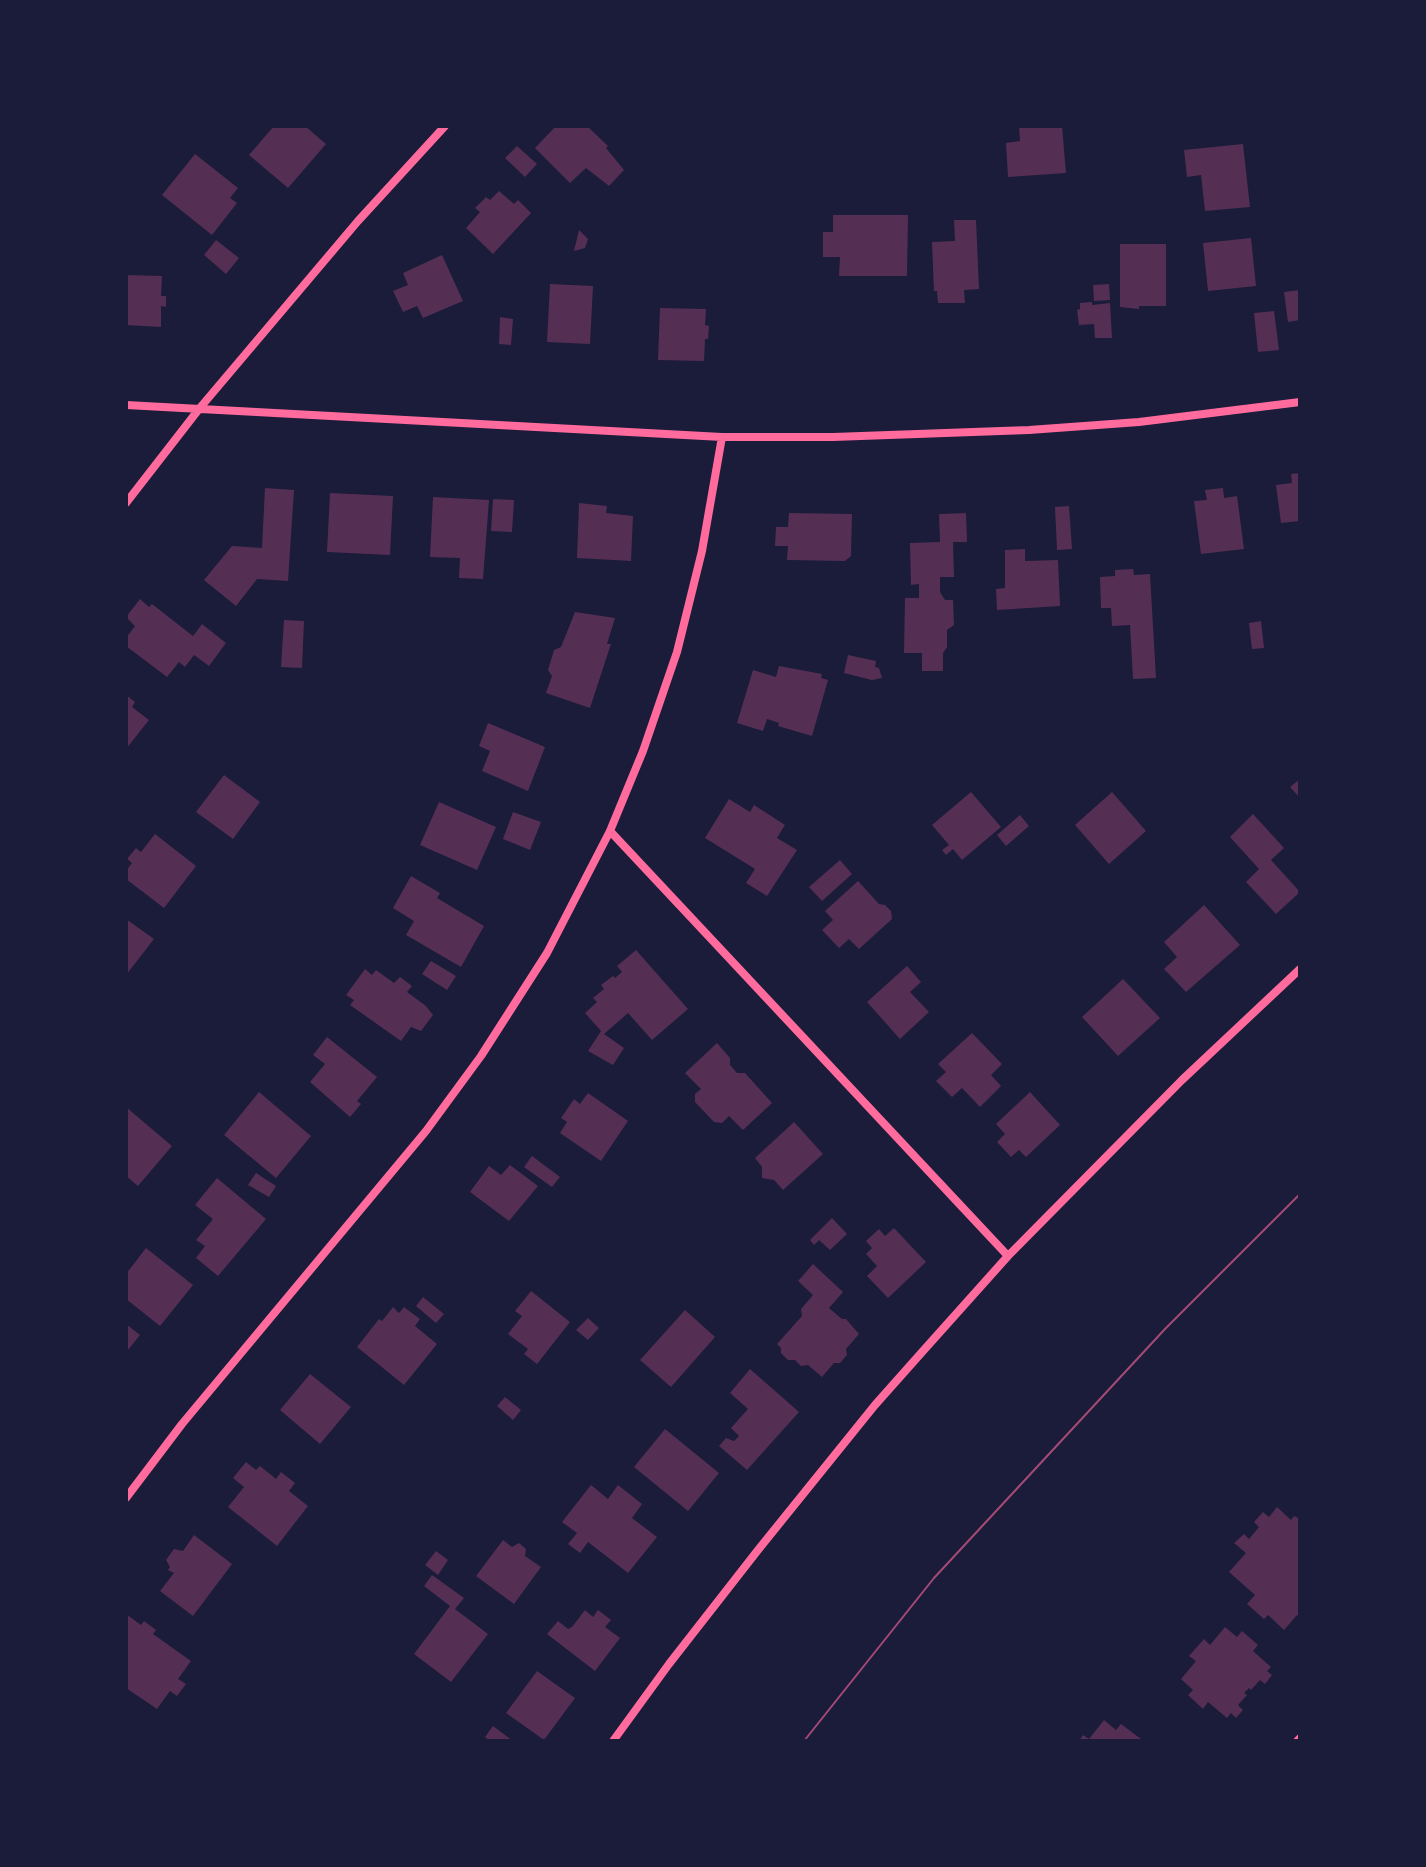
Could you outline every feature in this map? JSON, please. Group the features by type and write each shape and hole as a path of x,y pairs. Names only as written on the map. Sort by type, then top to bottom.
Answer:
{"street":[{"path":"126,503 199,409 358,221 445,126"},
{"path":"126,405 722,437 833,437 1029,430 1139,422 1300,402"},
{"path":"126,1498 182,1424 426,1131 481,1056 547,953 610,831 643,751 677,652 702,551 722,437"},
{"path":"610,831 1008,1256"},
{"path":"613,1741 669,1664 875,1405 1008,1256 1182,1080 1300,969"}],"building":[{"path":"274,126 305,126 326,144 288,188 249,155"},
{"path":"556,126 587,126 608,146 606,148 624,170 609,186 586,168 570,183 535,148"},
{"path":"1019,126 1062,126 1066,173 1008,177 1006,143 1020,141"},
{"path":"1243,144 1250,207 1205,211 1201,175 1187,177 1184,150"},
{"path":"517,146 537,164 525,177 505,158"},
{"path":"195,154 238,188 230,198 237,203 212,235 162,195"},
{"path":"499,191 514,204 518,200 531,213 493,254 466,228 480,212 475,208 486,197 490,200"},
{"path":"833,215 908,215 907,276 839,276 840,257 823,257 823,232 833,232"},
{"path":"954,220 976,220 979,289 964,290 965,303 938,303 937,291 934,291 932,242 955,241"},
{"path":"579,230 588,239 585,248 574,251"},
{"path":"1251,238 1256,286 1208,291 1203,243"},
{"path":"216,240 239,258 226,274 204,255"},
{"path":"1120,244 1166,244 1166,306 1139,306 1139,309 1120,307"},
{"path":"442,255 463,301 423,318 417,306 403,312 393,291 408,285 403,273"},
{"path":"126,275 162,276 161,296 166,296 166,307 161,306 161,327 126,325"},
{"path":"550,284 593,286 590,344 547,342"},
{"path":"1109,284 1110,300 1094,301 1093,285"},
{"path":"1300,290 1300,320 1288,322 1284,292"},
{"path":"1092,302 1092,305 1110,303 1112,338 1095,338 1094,324 1079,325 1077,310 1080,303"},
{"path":"660,308 706,309 705,325 709,326 704,361 658,360"},
{"path":"1274,311 1279,350 1258,352 1254,313"},
{"path":"500,317 513,319 511,345 499,344"},
{"path":"1300,473 1300,521 1281,523 1276,485 1292,483 1291,474"},
{"path":"265,488 294,490 288,581 257,579 236,606 204,580 232,546 262,548"},
{"path":"1223,488 1224,498 1237,496 1244,549 1201,554 1194,501 1207,500 1205,490"},
{"path":"330,493 393,496 390,555 327,552"},
{"path":"433,497 489,500 483,579 459,578 460,558 430,557"},
{"path":"493,499 514,500 512,532 491,531"},
{"path":"579,503 607,506 606,513 633,516 631,561 577,558"},
{"path":"1069,506 1072,549 1057,550 1055,507"},
{"path":"789,513 852,514 851,556 845,561 787,560 788,546 775,546 776,527 788,527"},
{"path":"966,513 967,542 953,542 954,577 940,577 940,592 945,600 953,600 954,625 947,630 943,671 922,671 922,653 904,653 905,598 919,598 919,584 911,585 910,543 940,542 939,514"},
{"path":"1025,549 1025,561 1058,560 1060,606 997,610 996,589 1005,588 1005,550"},
{"path":"1133,569 1134,575 1150,574 1156,678 1133,679 1130,625 1112,626 1111,608 1101,608 1100,577 1115,576 1115,570"},
{"path":"140,599 149,607 152,604 193,636 202,624 226,643 209,666 194,655 185,667 179,662 167,677 126,646 126,638 135,626 126,617"},
{"path":"575,612 615,618 607,644 611,644 590,708 546,693 552,676 548,670 554,650 561,647"},
{"path":"284,620 304,621 302,668 281,667"},
{"path":"1261,621 1264,648 1252,649 1249,623"},
{"path":"848,655 876,661 875,667 879,668 882,678 872,680 844,673"},
{"path":"779,666 822,674 821,678 828,680 812,736 778,726 779,723 767,719 763,731 737,723 753,670 776,677"},
{"path":"126,695 135,702 132,707 149,720 126,749"},
{"path":"488,723 545,747 528,791 482,771 490,751 479,746"},
{"path":"224,775 260,802 233,839 196,812"},
{"path":"1300,779 1300,798 1290,787"},
{"path":"971,792 1001,827 962,860 953,849 946,855 942,850 949,845 932,825"},
{"path":"1112,792 1146,831 1109,864 1075,825"},
{"path":"729,799 750,812 754,805 785,825 777,838 797,850 767,896 746,883 755,869 705,838"},
{"path":"439,802 496,827 477,870 420,845"},
{"path":"513,812 541,822 530,850 503,839"},
{"path":"1253,814 1284,848 1271,860 1300,892 1276,914 1246,882 1259,869 1230,837"},
{"path":"1020,815 1029,826 1006,846 997,835"},
{"path":"155,834 196,866 164,908 126,879 126,871 132,863 127,859 136,848 141,852"},
{"path":"840,860 852,874 822,901 809,887"},
{"path":"411,876 440,893 437,898 484,926 461,967 406,935 414,921 393,908"},
{"path":"858,881 879,904 891,911 892,919 859,949 849,939 839,948 822,930 833,920 825,911"},
{"path":"1204,905 1240,945 1186,992 1164,969 1177,957 1164,942"},
{"path":"126,919 154,939 126,975"},
{"path":"636,950 688,1009 652,1040 628,1013 604,1034 624,1048 613,1065 588,1051 601,1031 585,1013 597,1002 593,998 604,989 601,985 622,972 617,966"},
{"path":"431,961 456,976 447,990 422,974"},
{"path":"907,966 921,982 910,992 929,1012 900,1039 867,1002"},
{"path":"365,969 372,975 376,970 394,983 400,977 412,986 407,992 433,1015 421,1031 411,1027 401,1041 350,1005 354,1000 346,995"},
{"path":"1123,979 1160,1018 1118,1056 1082,1017"},
{"path":"972,1033 1002,1064 991,1075 1001,1086 980,1107 962,1088 952,1097 936,1081 946,1072 938,1064"},
{"path":"327,1037 377,1077 357,1101 361,1104 350,1117 310,1082 325,1064 313,1055"},
{"path":"717,1043 730,1058 730,1065 737,1073 745,1073 772,1103 743,1130 729,1116 722,1123 714,1122 695,1102 695,1094 701,1089 685,1073"},
{"path":"259,1092 311,1136 276,1178 224,1135"},
{"path":"1030,1092 1060,1125 1026,1157 1019,1150 1011,1157 997,1142 1005,1134 996,1124"},
{"path":"588,1093 628,1121 601,1161 560,1133 567,1122 561,1118 574,1099 580,1104"},
{"path":"126,1107 172,1146 138,1186 126,1176"},
{"path":"794,1122 823,1154 783,1190 774,1180 762,1178 762,1167 755,1158"},
{"path":"532,1156 560,1177 552,1187 524,1167"},
{"path":"510,1165 538,1186 509,1221 470,1192 489,1166 501,1175"},
{"path":"256,1173 276,1186 269,1197 248,1185"},
{"path":"217,1178 266,1219 218,1276 196,1258 205,1246 196,1240 213,1219 195,1205"},
{"path":"832,1218 847,1234 830,1250 819,1240 814,1245 810,1240"},
{"path":"894,1228 926,1262 888,1298 867,1276 877,1266 866,1254 872,1248 866,1241 879,1229 885,1236"},
{"path":"146,1248 193,1285 160,1326 126,1299 126,1274"},
{"path":"813,1264 843,1292 829,1308 846,1319 859,1334 846,1349 847,1355 840,1363 834,1363 822,1377 808,1365 801,1366 795,1360 788,1360 777,1344 802,1316 801,1309 813,1295 798,1281"},
{"path":"531,1291 570,1322 537,1364 524,1354 528,1349 508,1334 522,1316 515,1311"},
{"path":"423,1297 444,1314 436,1323 416,1306"},
{"path":"393,1307 399,1313 404,1307 420,1319 415,1326 437,1344 404,1385 357,1347"},
{"path":"685,1310 715,1337 671,1387 640,1360"},
{"path":"588,1318 599,1328 588,1340 576,1330"},
{"path":"126,1324 140,1335 128,1350 126,1349"},
{"path":"750,1369 799,1412 747,1470 719,1446 726,1438 734,1441 739,1436 731,1428 748,1409 730,1393"},
{"path":"310,1374 351,1407 320,1444 280,1410"},
{"path":"505,1397 521,1410 513,1420 497,1406"},
{"path":"665,1429 719,1473 688,1511 634,1467"},
{"path":"246,1462 256,1470 260,1466 276,1479 281,1472 295,1483 289,1491 308,1506 277,1546 228,1507 244,1487 233,1478"},
{"path":"591,1485 608,1499 618,1485 642,1504 632,1518 657,1537 628,1573 588,1542 580,1553 568,1544 577,1533 562,1522"},
{"path":"1277,1507 1291,1520 1294,1516 1300,1519 1300,1618 1297,1615 1284,1630 1268,1615 1264,1619 1247,1604 1255,1595 1229,1572 1246,1553 1234,1543 1244,1534 1249,1539 1259,1527 1254,1522 1263,1512 1269,1517"},
{"path":"194,1535 232,1564 193,1616 160,1591 174,1573 168,1570 170,1567 166,1560 174,1549 183,1551"},
{"path":"503,1540 512,1547 519,1543 526,1549 525,1556 541,1567 514,1604 476,1576"},
{"path":"436,1551 448,1560 438,1575 425,1565"},
{"path":"432,1575 464,1598 455,1609 488,1634 451,1682 414,1654 450,1606 424,1586"},
{"path":"585,1610 593,1617 598,1610 611,1620 605,1627 620,1638 595,1671 547,1634 558,1621 568,1629 572,1627"},
{"path":"126,1614 141,1625 144,1621 156,1630 153,1634 191,1661 178,1679 186,1684 177,1696 170,1691 157,1709 126,1688"},
{"path":"1225,1627 1237,1637 1242,1631 1258,1645 1253,1651 1271,1667 1267,1671 1272,1675 1265,1684 1260,1680 1244,1693 1247,1695 1238,1705 1243,1710 1236,1718 1231,1713 1227,1718 1208,1702 1203,1709 1188,1695 1193,1690 1181,1679 1196,1661 1189,1656 1204,1639 1210,1645"},
{"path":"537,1671 575,1698 544,1740 506,1713"},
{"path":"1104,1720 1116,1730 1121,1724 1141,1739 1079,1741 1083,1735 1089,1739"},
{"path":"493,1726 513,1741 490,1741 485,1737"}],"tram line":[{"path":"804,1741 934,1578 1165,1329 1300,1194"}]}
